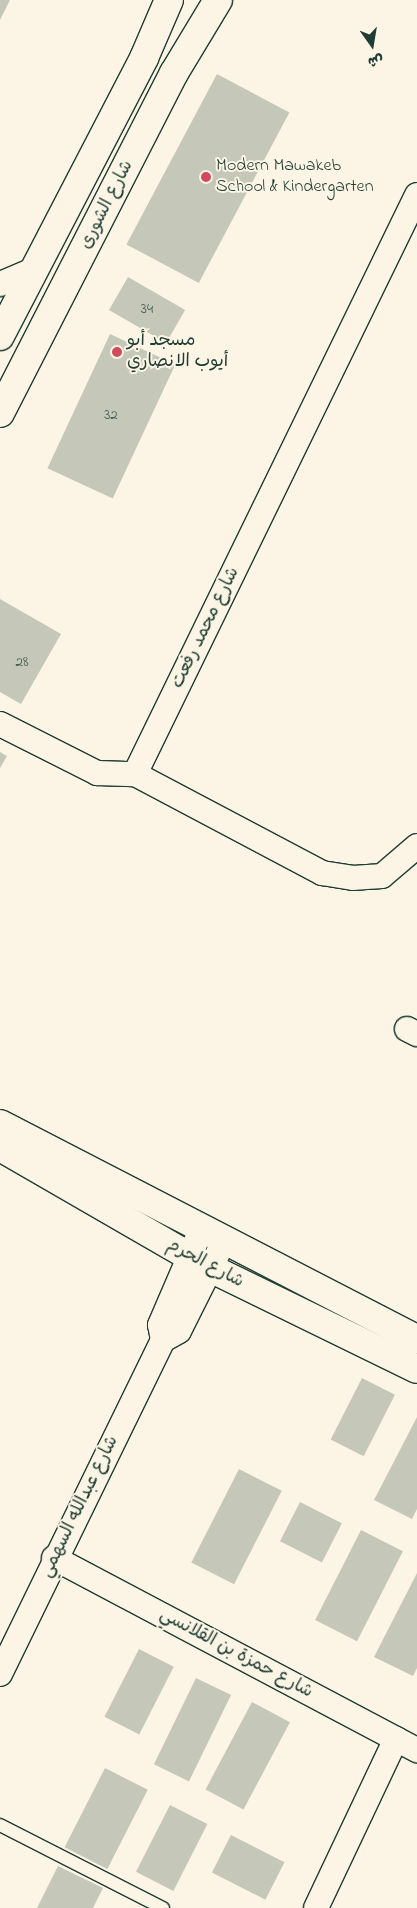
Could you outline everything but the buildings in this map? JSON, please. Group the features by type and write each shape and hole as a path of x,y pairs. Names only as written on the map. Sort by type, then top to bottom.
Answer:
{"street":[{"path":"151,0 154,33"},
{"name":"شارع الشورى","path":"0,336 169,0"},
{"name":"شارع الشورى","path":"0,413 174,73 218,0"},
{"name":"شارع محمد رفعت","path":"135,774 417,195"},
{"path":"0,284 33,270"},
{"path":"0,724 97,774 135,774 322,873 353,878 382,876 417,846"},
{"name":"شارع الحرم","path":"0,1124 212,1236 417,1339"},
{"name":"شارع الحرم","path":"0,1147 200,1262 417,1368"},
{"name":"شارع عبدالله السهمي","path":"0,1674 54,1558 163,1340 160,1325 200,1262 212,1236"},
{"name":"شارع حمزة بن القلانسي","path":"54,1558 417,1750"},
{"path":"316,1908 396,1739"}],"lane":[{"path":"0,1825 162,1908"}],"place":[{"name":"Modern Mawakeb School & Kindergarten","path":"206,177"},
{"name":"مسجد أبو أيوب الانصاري","path":"117,352"}]}
